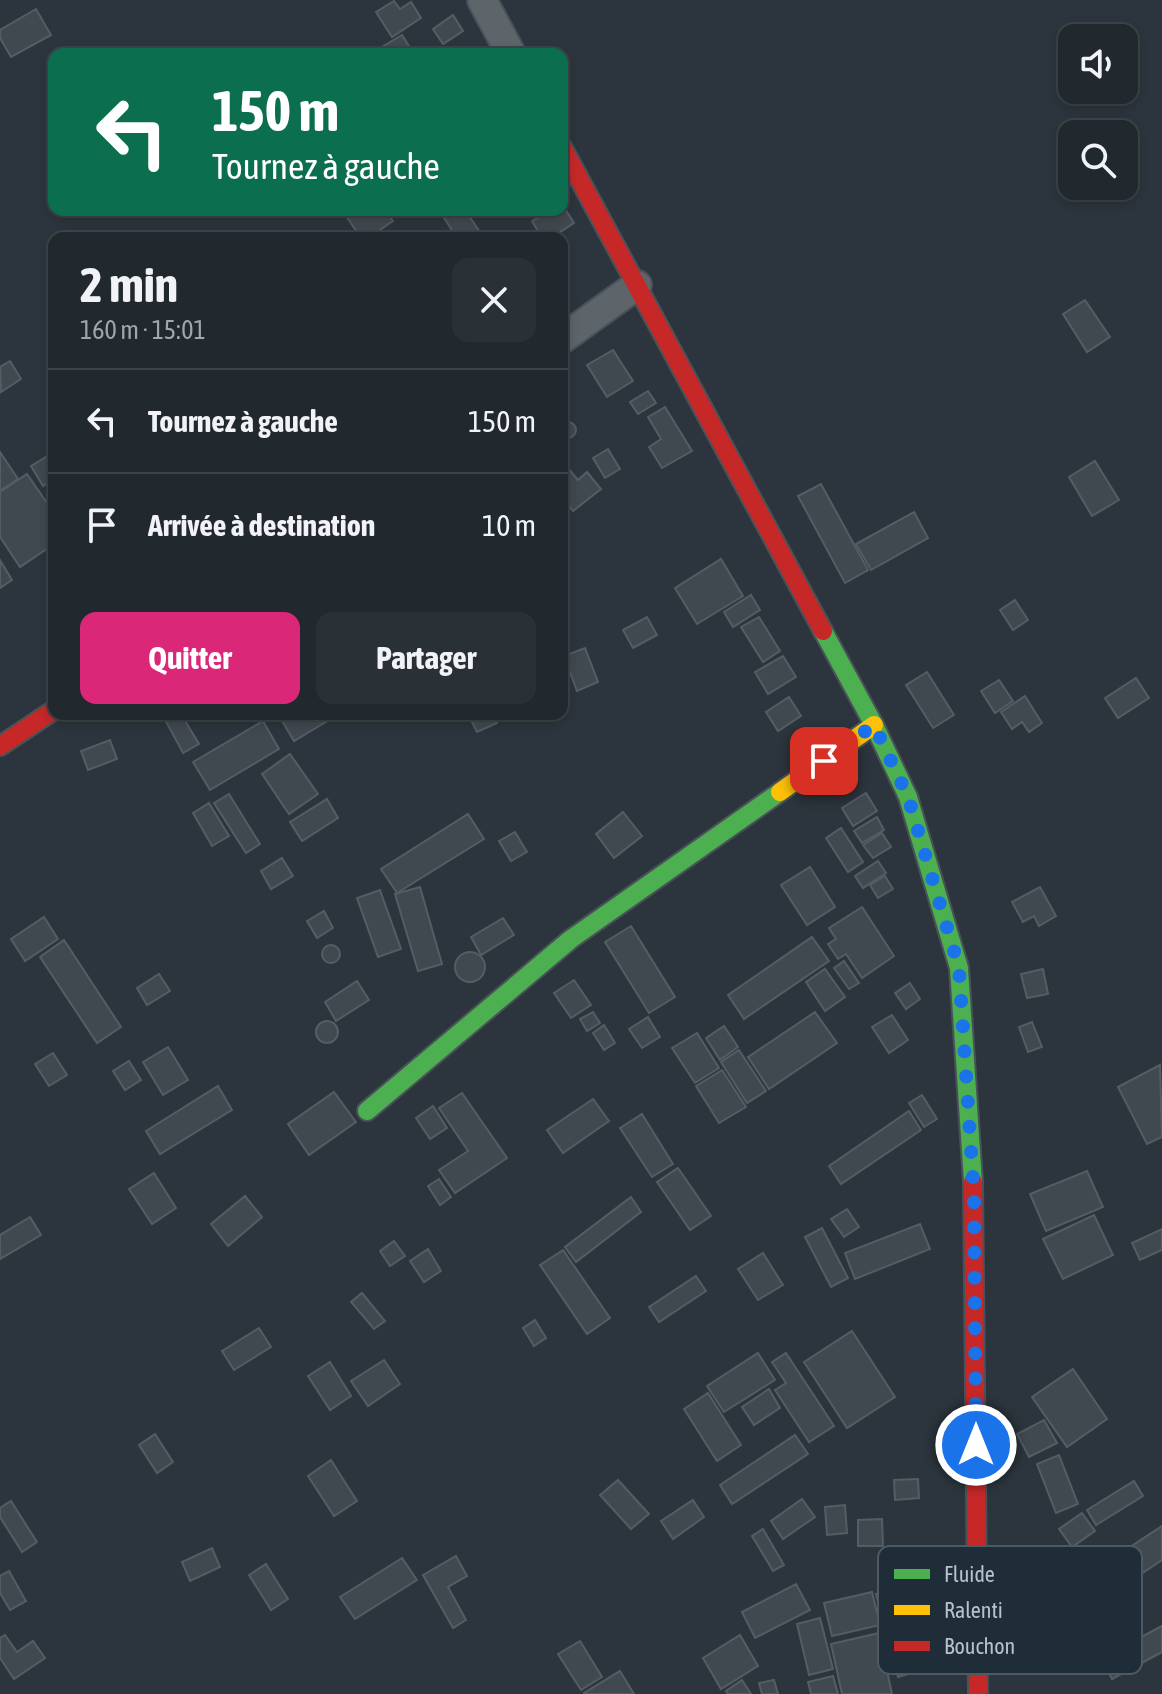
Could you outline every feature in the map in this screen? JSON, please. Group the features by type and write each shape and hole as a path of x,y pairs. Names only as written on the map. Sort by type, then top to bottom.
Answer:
{"street":[{"path":"482,0 508,48"},
{"path":"568,158 874,725 908,797 959,968 974,1195 977,1546"},
{"path":"568,335 637,285"},
{"path":"0,746 48,714"},
{"path":"367,1111 571,939 874,725"},
{"path":"978,1674 978,1694"}],"building":[{"path":"394,1 400,9 411,2 421,18 392,37 376,12"},
{"path":"36,9 51,35 11,57 0,38 0,30"},
{"path":"453,15 463,31 443,44 433,29"},
{"path":"402,35 410,48 380,48"},
{"path":"568,214 574,223 560,232 538,232 532,221 541,216 568,216"},
{"path":"346,216 389,216 393,221 377,232 357,232"},
{"path":"443,216 469,216 480,232 453,232"},
{"path":"1085,300 1110,337 1087,352 1063,314"},
{"path":"613,350 633,381 607,397 587,365"},
{"path":"10,361 21,379 1,392 0,367"},
{"path":"648,391 656,403 638,414 630,402"},
{"path":"665,407 692,451 662,468 649,447 661,439 648,417"},
{"path":"568,422 574,424 574,436 568,438"},
{"path":"608,449 620,469 605,478 593,458"},
{"path":"0,452 18,479 0,491"},
{"path":"48,456 48,483 43,486 31,466"},
{"path":"1095,461 1119,500 1092,516 1069,477"},
{"path":"568,468 578,480 587,472 601,489 573,511 568,505"},
{"path":"27,474 48,504 48,548 20,567 0,537 0,492"},
{"path":"821,484 868,570 845,583 798,496"},
{"path":"914,512 928,538 871,570 856,544"},
{"path":"721,559 743,596 697,624 675,588"},
{"path":"0,560 12,580 0,588"},
{"path":"751,595 760,610 733,627 724,612"},
{"path":"1015,600 1028,620 1013,630 1000,610"},
{"path":"647,617 657,635 633,648 623,630"},
{"path":"759,617 780,651 763,662 741,627"},
{"path":"585,648 598,682 577,691 568,667 568,654"},
{"path":"783,656 796,677 768,694 755,672"},
{"path":"927,672 954,715 933,728 906,685"},
{"path":"1136,678 1149,698 1118,718 1105,698"},
{"path":"999,680 1013,701 995,713 981,691"},
{"path":"1025,696 1042,723 1029,732 1022,722 1012,729 1001,712"},
{"path":"789,697 801,716 778,731 766,712"},
{"path":"165,720 185,720 199,744 183,753"},
{"path":"282,720 329,720 294,741"},
{"path":"471,720 496,720 497,723 477,732"},
{"path":"263,721 279,749 210,790 193,762"},
{"path":"110,740 117,759 88,770 81,751"},
{"path":"290,754 318,794 289,814 262,774"},
{"path":"866,793 877,811 853,826 842,808"},
{"path":"229,794 260,844 246,853 214,803"},
{"path":"327,799 338,818 302,841 290,822"},
{"path":"209,803 229,836 212,846 193,813"},
{"path":"623,812 642,836 614,858 596,834"},
{"path":"468,814 484,839 397,893 381,869"},
{"path":"877,817 884,830 862,843 854,831"},
{"path":"841,828 863,862 848,872 826,838"},
{"path":"515,832 527,852 511,861 499,841"},
{"path":"882,833 891,847 873,858 863,845"},
{"path":"282,858 293,876 271,889 261,871"},
{"path":"878,861 886,873 863,888 855,876"},
{"path":"810,867 835,907 807,925 781,885"},
{"path":"885,876 893,889 878,898 870,885"},
{"path":"420,887 442,964 418,971 395,894"},
{"path":"1040,887 1056,916 1039,926 1034,916 1023,922 1012,902"},
{"path":"380,890 401,949 378,957 357,898"},
{"path":"862,907 894,956 862,978 846,954 838,959 828,944 836,939 829,928"},
{"path":"324,911 333,928 317,938 307,921"},
{"path":"44,917 58,939 25,961 11,939"},
{"path":"503,918 514,935 481,955 471,937"},
{"path":"631,926 675,997 649,1013 605,942"},
{"path":"812,937 829,961 744,1019 728,995"},
{"path":"64,940 121,1027 97,1043 40,957"},
{"path":"331,945 338,947 338,961 331,963 324,961 322,954 324,947"},
{"path":"470,952 476,953 484,961 484,973 476,981 470,982 464,981 456,973 455,967 456,961 464,953"},
{"path":"844,961 859,983 849,989 834,968"},
{"path":"825,969 845,997 825,1011 806,982"},
{"path":"1043,969 1048,994 1027,998 1021,974"},
{"path":"159,974 170,991 147,1005 137,988"},
{"path":"574,980 591,1005 571,1018 554,993"},
{"path":"357,981 369,1000 336,1021 325,1002"},
{"path":"910,983 920,999 906,1009 895,993"},
{"path":"593,1012 600,1023 587,1031 580,1019"},
{"path":"815,1012 837,1043 769,1089 748,1057"},
{"path":"892,1015 908,1040 889,1053 872,1027"},
{"path":"648,1017 660,1037 642,1048 629,1029"},
{"path":"327,1021 335,1024 338,1032 335,1040 327,1043 319,1040 316,1032 319,1024"},
{"path":"1032,1022 1042,1047 1028,1052 1019,1027"},
{"path":"604,1025 615,1043 604,1050 593,1033"},
{"path":"724,1026 738,1047 720,1060 706,1038"},
{"path":"697,1033 719,1068 695,1083 672,1048"},
{"path":"168,1047 188,1080 163,1095 143,1062"},
{"path":"739,1050 766,1091 747,1103 721,1062"},
{"path":"53,1053 67,1075 49,1086 35,1064"},
{"path":"129,1061 141,1080 125,1090 113,1071"},
{"path":"1160,1065 1162,1137 1147,1144 1118,1087"},
{"path":"722,1070 746,1107 719,1123 696,1086"},
{"path":"218,1086 232,1110 160,1154 146,1131"},
{"path":"334,1092 356,1122 309,1155 288,1124"},
{"path":"462,1093 507,1158 455,1193 439,1170 468,1151 439,1108"},
{"path":"922,1095 937,1119 924,1127 909,1103"},
{"path":"593,1099 609,1121 563,1153 547,1130"},
{"path":"433,1106 447,1128 430,1139 416,1118"},
{"path":"909,1111 921,1130 841,1184 829,1166"},
{"path":"642,1114 673,1164 652,1177 620,1128"},
{"path":"678,1168 711,1216 690,1230 657,1182"},
{"path":"1087,1171 1103,1207 1046,1231 1030,1194"},
{"path":"154,1173 176,1208 152,1224 129,1189"},
{"path":"439,1179 451,1197 440,1205 428,1186"},
{"path":"245,1196 262,1217 228,1246 211,1224"},
{"path":"631,1197 641,1212 576,1262 565,1247"},
{"path":"847,1209 859,1227 844,1237 831,1219"},
{"path":"1094,1215 1113,1255 1063,1279 1043,1239"},
{"path":"30,1217 41,1235 0,1259 0,1235"},
{"path":"920,1224 930,1249 855,1279 845,1253"},
{"path":"822,1228 848,1278 831,1287 805,1237"},
{"path":"1162,1229 1162,1250 1140,1260 1132,1243"},
{"path":"394,1241 405,1256 390,1266 380,1251"},
{"path":"428,1249 441,1271 424,1282 410,1261"},
{"path":"563,1250 610,1318 587,1334 540,1265"},
{"path":"763,1253 783,1285 758,1300 738,1269"},
{"path":"696,1276 706,1291 659,1322 649,1307"},
{"path":"362,1293 385,1321 374,1329 351,1302"},
{"path":"535,1320 546,1338 534,1346 523,1328"},
{"path":"259,1328 271,1347 234,1370 222,1351"},
{"path":"852,1331 895,1397 847,1428 804,1362"},
{"path":"758,1353 775,1380 724,1412 707,1386"},
{"path":"786,1353 834,1426 809,1442 775,1390 786,1383 772,1362"},
{"path":"384,1360 400,1384 368,1406 351,1381"},
{"path":"330,1362 351,1396 330,1410 308,1376"},
{"path":"1073,1369 1107,1419 1067,1447 1032,1397"},
{"path":"769,1389 780,1408 754,1425 742,1407"},
{"path":"708,1393 741,1445 717,1461 684,1409"},
{"path":"1044,1420 1057,1443 1029,1457 1017,1434"},
{"path":"155,1434 173,1462 157,1473 139,1445"},
{"path":"795,1435 808,1454 732,1504 720,1485"},
{"path":"1059,1455 1078,1504 1056,1513 1037,1464"},
{"path":"331,1460 357,1501 334,1516 308,1476"},
{"path":"918,1479 919,1498 895,1500 894,1480"},
{"path":"618,1480 649,1514 631,1529 600,1495"},
{"path":"1134,1481 1143,1496 1096,1525 1087,1510"},
{"path":"802,1499 815,1517 783,1539 771,1521"},
{"path":"693,1500 704,1517 673,1539 661,1521"},
{"path":"11,1501 37,1542 22,1552 0,1517 0,1508"},
{"path":"845,1505 847,1533 827,1535 825,1507"},
{"path":"1082,1513 1095,1531 1071,1546 1059,1529"},
{"path":"882,1519 883,1546 858,1546 858,1520"},
{"path":"1162,1526 1162,1560 1142,1573 1142,1546 1132,1546"},
{"path":"763,1529 784,1565 773,1571 752,1536"},
{"path":"212,1548 220,1567 190,1581 182,1562"},
{"path":"456,1556 467,1576 448,1587 466,1620 453,1628 423,1575"},
{"path":"402,1558 417,1580 355,1619 340,1597"},
{"path":"266,1564 288,1599 271,1610 249,1575"},
{"path":"9,1571 26,1601 10,1610 0,1593 0,1576"},
{"path":"796,1584 810,1610 755,1638 742,1612"},
{"path":"872,1592 878,1625 832,1636 824,1603"},
{"path":"820,1618 833,1669 809,1675 797,1624"},
{"path":"1162,1626 1162,1652 1142,1663 1142,1637"},
{"path":"878,1633 878,1674 888,1674 892,1694 842,1694 831,1644"},
{"path":"5,1635 17,1652 33,1641 45,1658 14,1679 0,1658 0,1638"},
{"path":"740,1635 758,1666 721,1689 703,1658"},
{"path":"580,1641 602,1677 581,1690 558,1654"},
{"path":"620,1671 634,1694 584,1694 584,1693"},
{"path":"833,1676 838,1694 811,1694 808,1682"},
{"path":"742,1680 751,1694 728,1694 726,1691"},
{"path":"774,1680 778,1694 762,1694 759,1683"}],"traffic: fast":[{"path":"823,631 874,725 908,797 959,968 973,1182"},
{"path":"367,1111 571,939 780,792"}],"traffic: slow":[{"path":"780,792 874,725"}],"traffic: jam":[{"path":"568,158 823,631"},
{"path":"0,746 48,714"},
{"path":"973,1182 977,1546"},
{"path":"978,1674 978,1694"}],"route":[{"path":"824,761 874,725 908,797 959,968 974,1195 976,1445"}]}
